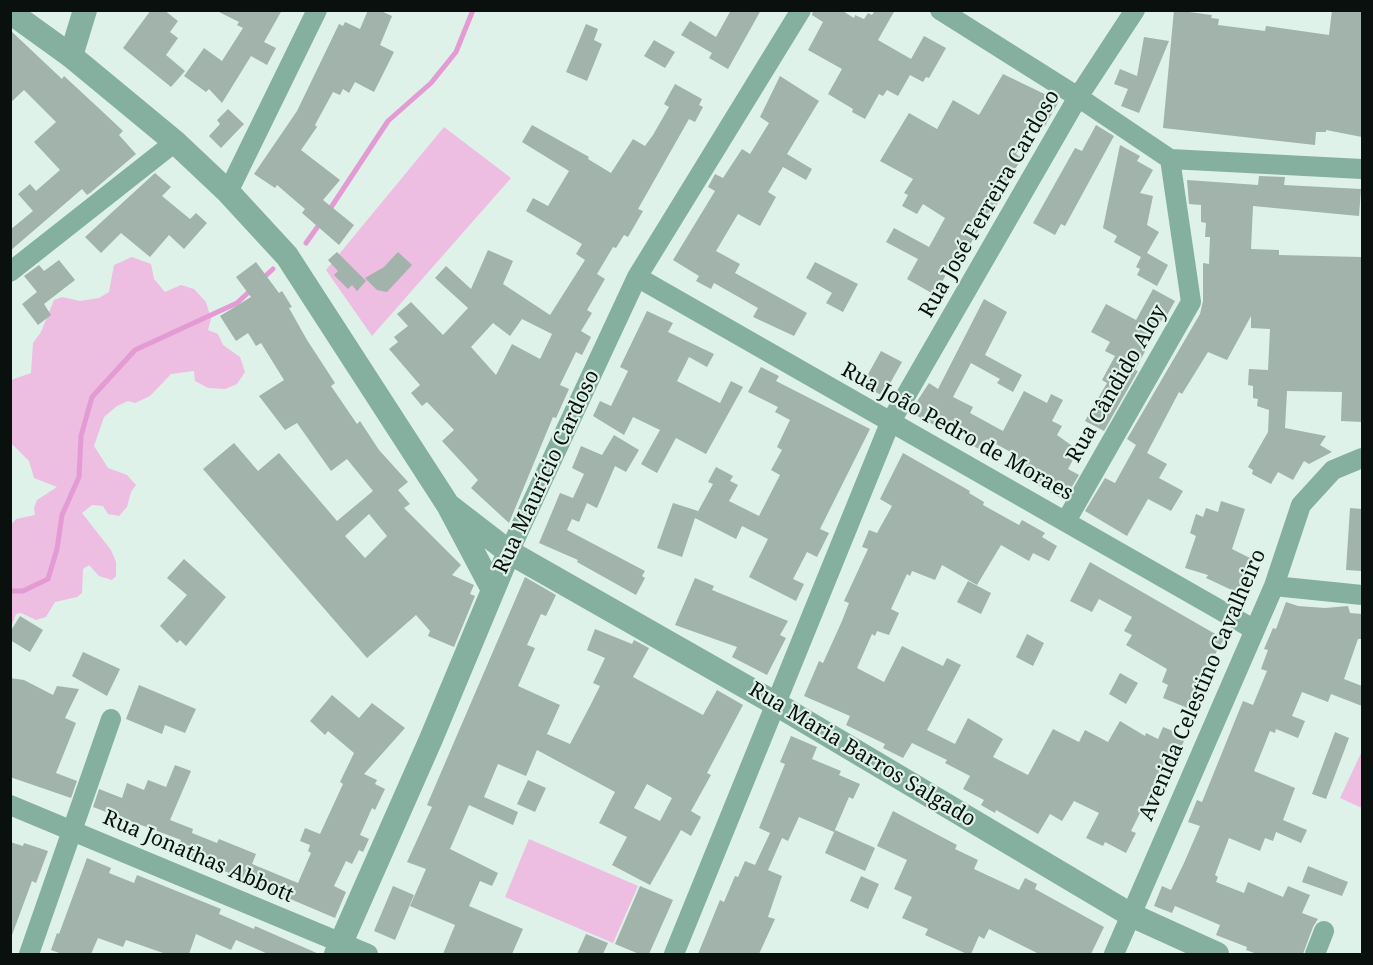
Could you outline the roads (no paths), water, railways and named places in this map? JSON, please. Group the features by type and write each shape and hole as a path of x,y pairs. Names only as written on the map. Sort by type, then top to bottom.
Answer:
{"street":[{"path":"71,56 85,10"},
{"path":"228,192 317,10"},
{"name":"Rua Maurício Cardoso","path":"338,948 431,740 509,552 637,277 801,10"},
{"path":"940,10 1078,97 1170,159 1362,169"},
{"name":"Rua José Ferreira Cardoso","path":"674,954 890,423 1078,97 1135,10"},
{"path":"10,12 71,56 175,142 228,192 287,256 448,505 493,590"},
{"path":"10,272 175,142"},
{"name":"Rua Cândido Aloy","path":"1066,520 1191,302 1170,159"},
{"name":"Rua João Pedro de Moraes","path":"637,277 1255,630"},
{"name":"Avenida Celestino Cavalheiro","path":"1114,954 1274,586 1301,505 1333,470 1362,458"},
{"name":"Rua Maria Barros Salgado","path":"448,505 509,552 776,704 1131,915 1217,954"},
{"path":"1274,586 1362,595"},
{"path":"29,954 111,719"},
{"name":"Rua Jonathas Abbott","path":"10,805 72,830 338,948 368,954"},
{"path":"1315,954 1324,931"}],"waterway":[{"path":"328,212 388,121 431,83 456,52 473,10"},
{"path":"306,243 321,222"},
{"path":"262,279 273,269"},
{"path":"10,591 23,591 48,579 57,549 62,515 79,477 81,436 92,397 135,350 237,303 251,290"}]}
